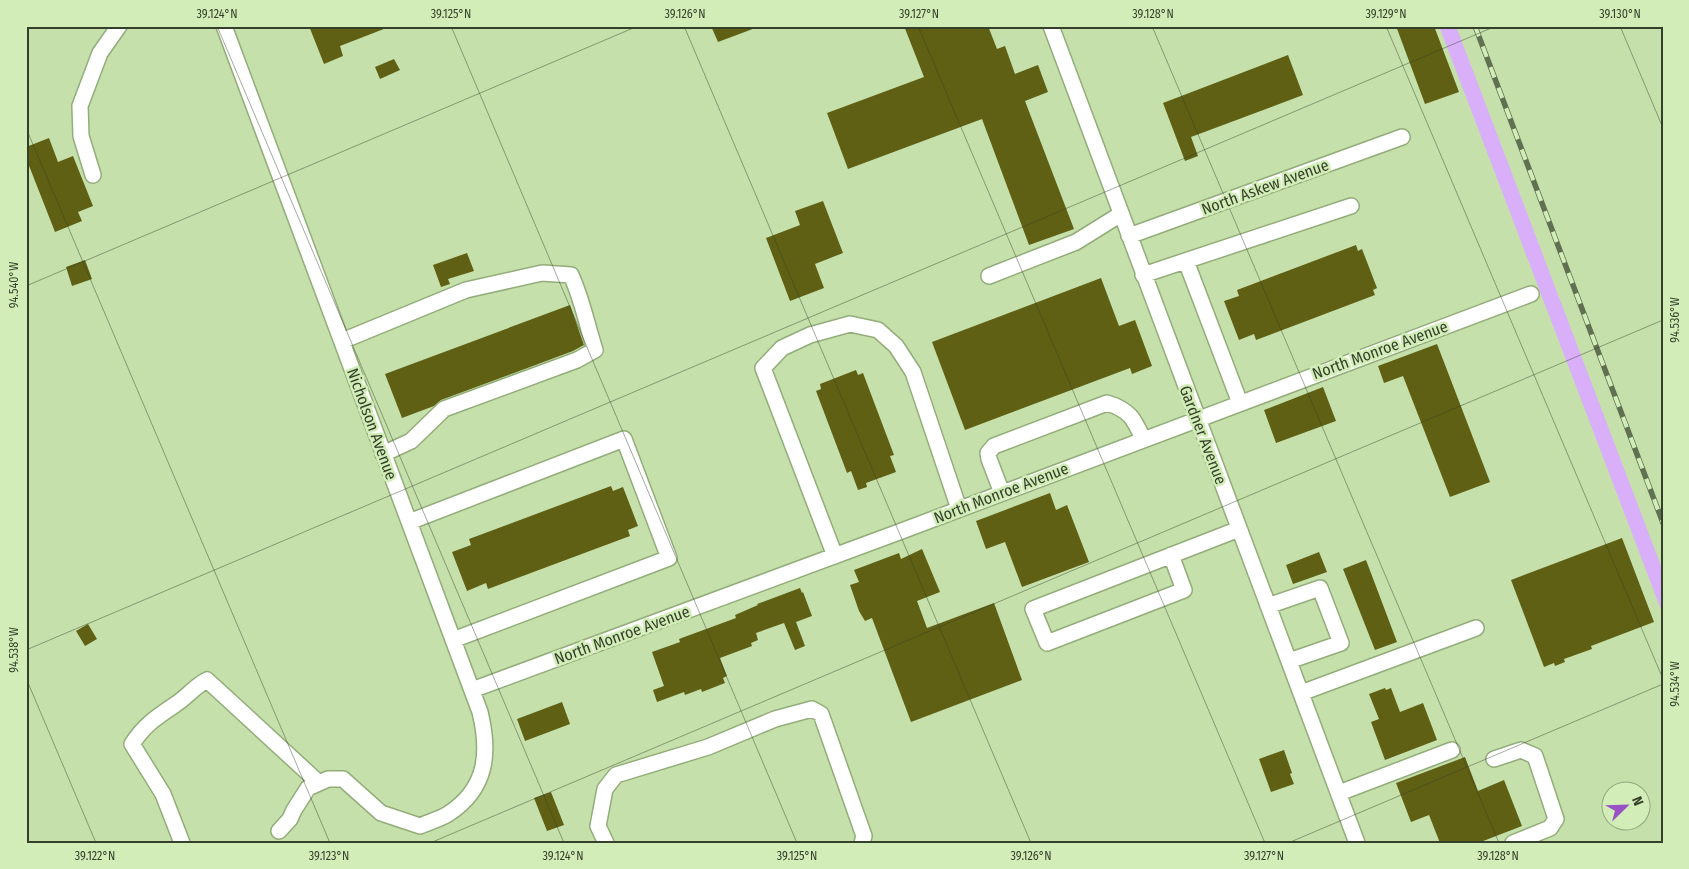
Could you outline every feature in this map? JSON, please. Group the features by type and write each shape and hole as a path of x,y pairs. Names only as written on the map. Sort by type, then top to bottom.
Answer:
{"street":[{"path":"93,175 81,136 80,106 100,53 120,26"},
{"name":"Nicholson Avenue","path":"224,26 472,690 485,736 485,762 482,774 470,794 447,814 420,826 381,813 343,779 328,779 320,783"},
{"name":"Gardner Avenue","path":"1051,26 1197,419 1358,843"},
{"name":"North Askew Avenue","path":"1129,236 1402,137"},
{"path":"1143,275 1352,206"},
{"path":"989,276 1076,242 1120,214"},
{"path":"1186,261 1240,403"},
{"path":"342,341 466,290 542,273 571,275 580,293 586,324 595,350 577,360 444,409 411,441 383,454"},
{"name":"North Monroe Avenue","path":"472,690 1531,294"},
{"path":"834,556 763,368 782,348 810,334 850,324 878,330 896,346 913,372 959,509"},
{"path":"1002,493 989,459 988,452 994,446 1107,403 1121,407 1133,418 1143,440"},
{"path":"409,522 624,439 669,558 453,640"},
{"path":"1171,555 1184,590 1047,643 1033,609 1171,555 1239,529"},
{"path":"1268,606 1320,588 1341,642 1289,661"},
{"path":"1301,693 1476,628"},
{"path":"182,843 163,794 132,744 140,730 207,680 320,783 308,788 290,819 279,831"},
{"path":"606,843 598,826 605,789 616,775 708,747 775,718 812,709 821,714 864,836 862,843"},
{"path":"1338,793 1452,750"},
{"path":"1494,759 1521,750 1534,756 1556,819 1550,828 1513,843"}],"shaded area":[{"path":"1439,26 1456,26 1663,571 1663,615"}],"building":[{"path":"309,26 389,27 340,46 343,56 324,64"},
{"path":"711,26 758,26 758,27 718,42"},
{"path":"904,26 988,26 997,49 1005,46 1015,74 1038,65 1048,92 1025,101 1074,229 1029,245 982,119 848,169 827,113 924,77"},
{"path":"1396,26 1434,26 1459,92 1425,104"},
{"path":"1288,55 1303,95 1191,137 1198,156 1185,161 1163,103"},
{"path":"394,59 400,70 380,79 375,67"},
{"path":"49,138 58,162 73,156 93,206 78,212 82,221 55,232 26,158 26,147"},
{"path":"823,201 843,253 815,264 824,288 790,301 766,238 800,225 795,211"},
{"path":"1356,245 1358,251 1362,249 1377,288 1373,290 1375,295 1256,340 1254,334 1239,340 1224,301 1239,296 1237,290"},
{"path":"467,253 474,271 448,279 450,284 441,287 433,265"},
{"path":"85,260 92,279 72,286 66,267"},
{"path":"1101,278 1119,326 1135,320 1152,366 1132,374 1130,368 965,430 932,342"},
{"path":"570,305 584,345 573,351 441,400 434,406 402,418 385,374"},
{"path":"1437,344 1490,482 1450,497 1403,376 1384,383 1378,366"},
{"path":"856,370 858,375 863,373 894,455 890,456 896,472 866,483 867,487 858,490 851,471 847,473 816,391 821,389 820,384"},
{"path":"1323,387 1336,421 1276,443 1264,410"},
{"path":"611,486 613,491 623,487 638,526 628,530 630,536 488,589 486,583 467,591 452,552 471,545 469,539"},
{"path":"1050,493 1056,510 1067,505 1089,562 1022,587 1005,542 986,549 976,521"},
{"path":"1622,538 1654,622 1591,646 1592,649 1564,659 1565,662 1555,666 1554,663 1544,667 1511,580"},
{"path":"922,549 940,592 917,601 927,628 994,603 1022,680 911,722 872,618 865,621 859,611 850,585 859,582 854,570 899,553 901,559"},
{"path":"1319,552 1327,572 1293,584 1286,565"},
{"path":"1366,560 1397,642 1375,650 1343,569"},
{"path":"800,588 812,616 796,622 805,646 795,650 784,623 756,633 758,640 751,643 752,646 720,658 727,676 723,678 725,683 702,692 701,689 685,695 684,692 657,702 653,690 664,686 652,652 680,642 679,639 736,618 735,615 757,604"},
{"path":"88,624 97,639 85,646 76,631"},
{"path":"1385,688 1386,690 1391,688 1400,712 1423,703 1437,740 1385,760 1371,722 1379,719 1369,694"},
{"path":"562,702 570,724 525,741 517,719"},
{"path":"1284,750 1294,784 1271,792 1259,759"},
{"path":"1465,757 1478,791 1504,780 1522,826 1478,843 1440,843 1429,815 1411,822 1396,783"},
{"path":"551,792 564,825 547,831 534,798"}],"railway":[{"path":"1475,26 1663,523"}]}
